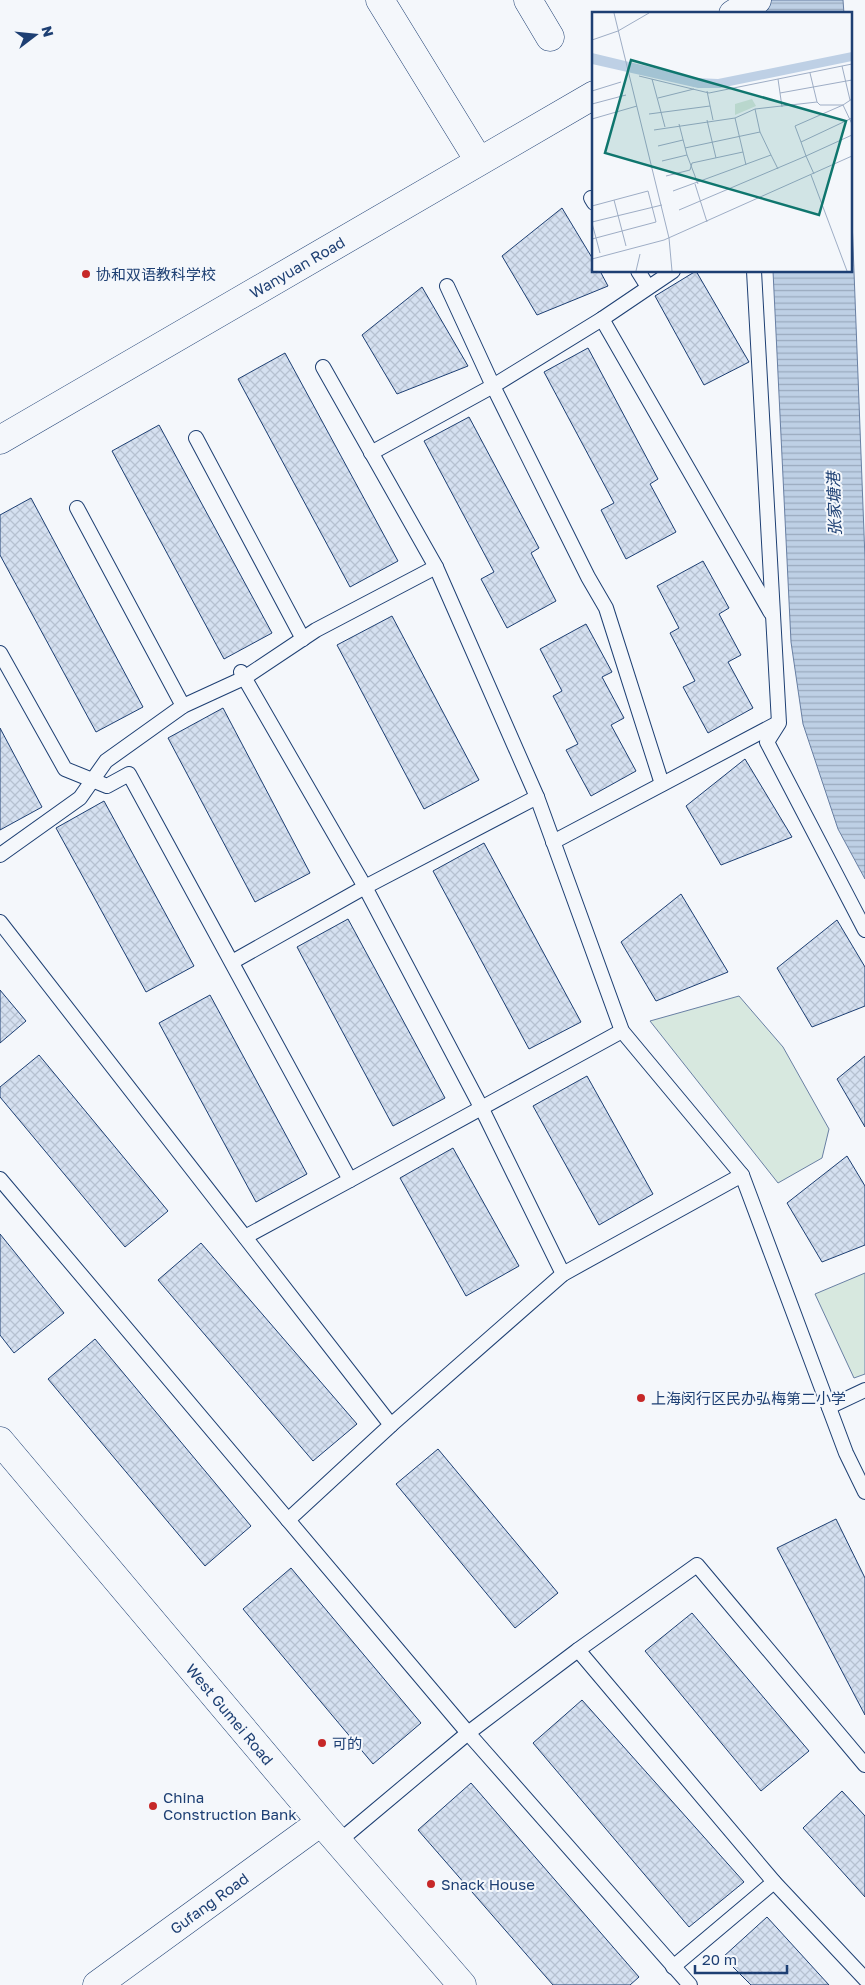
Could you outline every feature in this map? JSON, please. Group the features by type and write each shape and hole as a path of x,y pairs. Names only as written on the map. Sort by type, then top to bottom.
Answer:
{"street":[{"path":"380,0 479,162"},
{"path":"528,0 550,37"},
{"name":"Wanyuan Road","path":"0,440 592,95"},
{"name":"West Gumei Road","path":"0,1441 321,1822 462,1985"},
{"name":"Gufang Road","path":"97,1985 321,1822"}],"lane":[{"path":"639,272 648,287"},
{"path":"371,454 493,386 602,319 671,272"},
{"path":"754,272 779,723 768,742 865,930"},
{"path":"447,286 493,386 588,577 606,608 662,784"},
{"path":"602,319 773,615"},
{"path":"323,367 436,567 537,797 622,1031 742,1176 846,1453 865,1492"},
{"path":"196,438 303,639"},
{"path":"77,508 183,706"},
{"path":"0,855 80,798 106,760 183,706 243,675 316,630 436,567"},
{"path":"0,653 65,769 107,786 128,774 350,1180"},
{"path":"243,675 365,887 482,1109 563,1274"},
{"path":"553,842 779,723"},
{"path":"232,962 365,887 537,797"},
{"path":"0,922 391,1425"},
{"path":"245,1237 622,1031"},
{"path":"288,1520 391,1425 563,1274 742,1176"},
{"path":"0,1179 468,1733 690,1985"},
{"path":"829,1407 865,1390"},
{"path":"338,1842 468,1733 578,1650 697,1565 865,1765"},
{"path":"578,1650 774,1882 865,1979"},
{"path":"673,1967 774,1882"}],"shaded area":[{"path":"739,996 783,1047 829,1129 822,1158 778,1183 650,1021"},
{"path":"865,1273 865,1374 854,1378 815,1294"}],"water":[{"path":"757,0 843,0 844,12 758,12"},
{"name":"张家塘港","path":"852,219 865,559 865,879 838,829 803,724 791,642 773,272 852,272"}],"building":[{"path":"562,208 592,258 592,272 601,272 608,286 537,315 502,256"},
{"path":"697,272 749,362 704,385 655,296"},
{"path":"422,287 468,366 397,394 362,335"},
{"path":"588,348 658,479 650,484 676,532 626,559 601,510 614,503 544,372"},
{"path":"285,353 398,561 350,587 238,379"},
{"path":"469,417 539,548 531,553 556,601 507,628 481,579 494,572 424,441"},
{"path":"159,425 272,633 224,659 112,451"},
{"path":"31,498 143,707 96,732 0,555 0,515"},
{"path":"703,561 729,608 719,614 741,655 728,662 753,708 708,733 683,687 695,681 670,633 679,628 657,586"},
{"path":"392,616 479,780 424,809 337,645"},
{"path":"586,624 612,672 602,677 624,718 611,725 636,771 591,796 566,750 578,744 553,696 562,691 540,649"},
{"path":"223,708 310,873 255,902 168,738"},
{"path":"0,728 42,807 0,830"},
{"path":"745,759 792,837 721,865 686,806"},
{"path":"104,801 194,966 146,992 56,828"},
{"path":"484,843 581,1022 529,1049 433,871"},
{"path":"681,894 728,972 656,1001 621,942"},
{"path":"348,919 445,1098 393,1126 297,947"},
{"path":"837,920 865,967 865,1006 812,1027 777,968"},
{"path":"0,990 26,1021 0,1043"},
{"path":"210,995 307,1174 256,1202 159,1023"},
{"path":"39,1055 168,1211 125,1247 0,1097 0,1087"},
{"path":"865,1056 865,1127 837,1079"},
{"path":"587,1076 653,1194 599,1225 533,1106"},
{"path":"453,1148 519,1266 466,1296 400,1178"},
{"path":"847,1156 865,1186 865,1245 822,1262 787,1203"},
{"path":"0,1234 64,1313 14,1353 0,1335"},
{"path":"201,1243 357,1424 313,1461 158,1280"},
{"path":"95,1339 251,1526 205,1566 48,1379"},
{"path":"438,1449 558,1593 515,1628 396,1484"},
{"path":"836,1519 865,1578 865,1715 777,1548"},
{"path":"291,1568 421,1723 373,1764 243,1609"},
{"path":"692,1613 809,1751 761,1791 645,1651"},
{"path":"582,1700 744,1882 689,1927 533,1743"},
{"path":"471,1783 639,1977 630,1985 553,1985 418,1830"},
{"path":"842,1791 865,1816 865,1897 803,1828"},
{"path":"767,1917 829,1985 751,1985 723,1957"}],"place":[{"name":"协和双语教科学校","path":"86,274"},
{"name":"上海闵行区民办弘梅第二小学","path":"641,1398"},
{"name":"可的","path":"322,1743"},
{"name":"China Construction Bank","path":"153,1806"},
{"name":"Snack House","path":"431,1884"}]}
